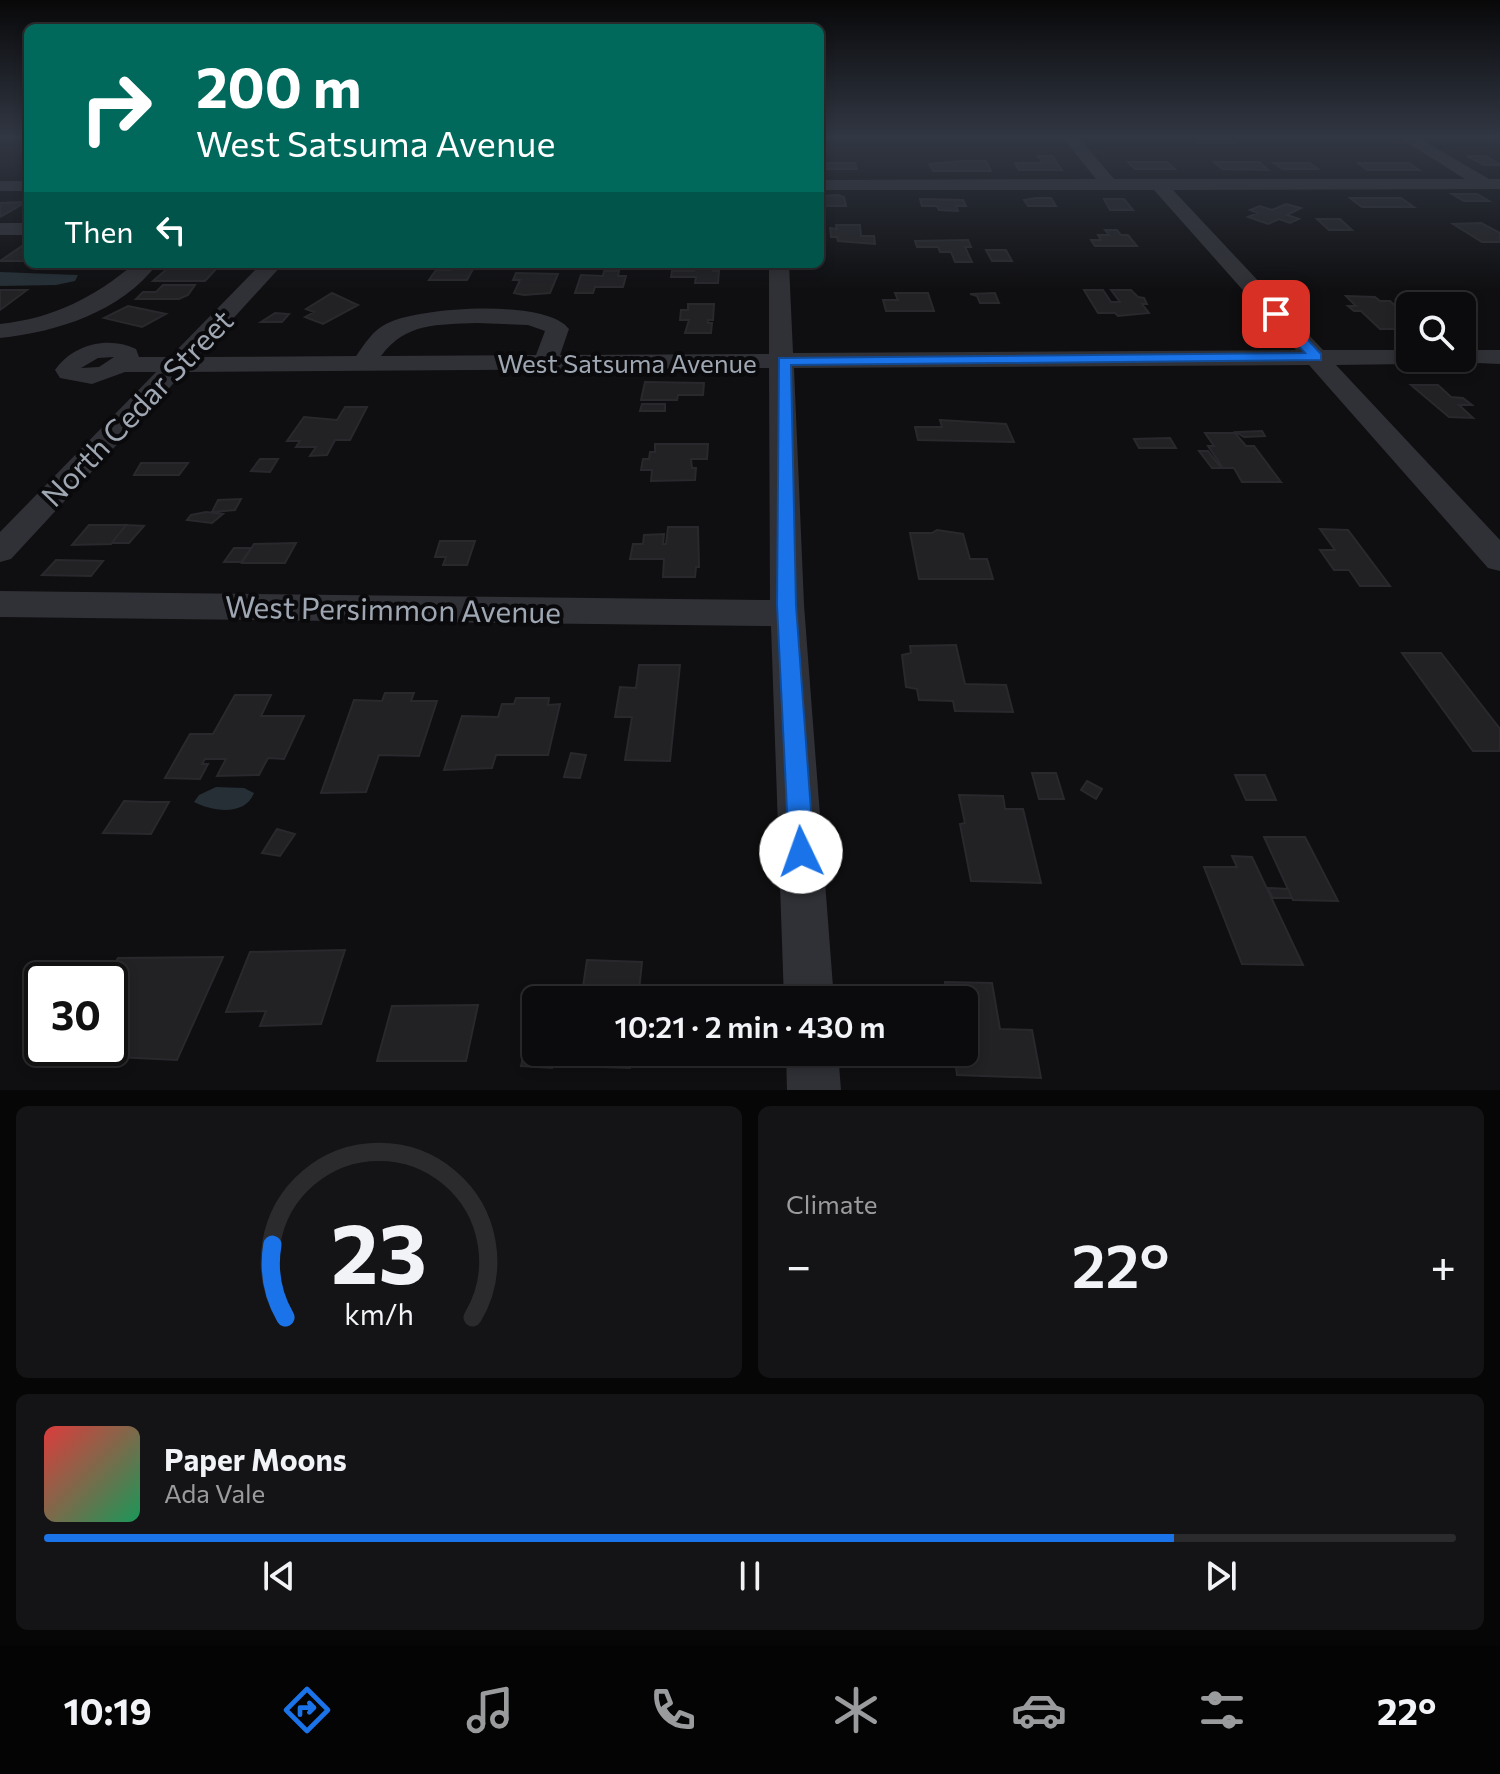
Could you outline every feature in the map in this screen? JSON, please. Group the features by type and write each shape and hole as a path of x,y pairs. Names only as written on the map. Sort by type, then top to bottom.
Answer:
{"street":[{"path":"1162,189 1500,560"},
{"path":"0,229 24,229"},
{"path":"0,331 51,323 80,313 108,297 142,268"},
{"name":"North Cedar Street","path":"0,551 269,268"},
{"path":"779,268 784,361 787,613 808,986"},
{"path":"364,362 383,338 402,325 429,319 496,318 537,319 554,325 557,329 546,362"},
{"name":"West Satsuma Avenue","path":"51,323 61,341 82,356 69,365 69,373 90,376 121,365 179,363 1396,357"},
{"path":"1476,357 1500,357"},
{"name":"West Persimmon Avenue","path":"0,604 787,613"},
{"path":"813,1066 814,1090"}],"shaded area":[{"path":"0,272 78,275 75,281 56,285 0,286"},
{"path":"216,787 244,788 254,793 250,801 236,809 209,808 194,802 199,795"}],"building":[{"path":"1452,194 1477,194 1489,201 1464,201"},
{"path":"824,196 844,197 846,206 824,206"},
{"path":"1051,198 1056,206 1028,206 1024,200"},
{"path":"1350,198 1401,198 1414,207 1362,207"},
{"path":"920,199 963,200 966,206 956,206 958,211 939,210 937,206 922,206"},
{"path":"1104,199 1124,199 1133,210 1110,210"},
{"path":"24,202 0,217 0,203"},
{"path":"1286,204 1301,208 1287,215 1299,219 1290,223 1279,219 1268,224 1248,217 1258,213 1250,210 1260,206 1272,210"},
{"path":"1317,219 1340,219 1352,230 1329,230"},
{"path":"1481,223 1500,233 1500,242 1482,242 1453,224"},
{"path":"836,225 860,225 861,236 874,236 875,244 838,241 837,237 831,237 830,228 837,229"},
{"path":"1105,230 1117,230 1121,235 1128,235 1137,246 1095,246 1091,240 1101,240 1098,235 1109,235"},
{"path":"968,240 971,247 965,247 972,262 955,262 951,252 940,252 938,247 917,247 915,241"},
{"path":"24,245 24,261 0,261"},
{"path":"986,250 1006,250 1012,261 992,261"},
{"path":"217,268 205,281 153,281 167,269"},
{"path":"695,268 713,268 713,271 719,271 718,283 695,283 696,277 671,277 672,271 694,271"},
{"path":"473,269 467,280 429,280 436,270"},
{"path":"604,271 619,271 618,276 626,276 623,287 595,287 593,293 575,293 581,275 603,276"},
{"path":"516,273 558,274 550,293 524,295 514,293 520,280 513,280"},
{"path":"163,285 195,285 188,295 179,299 136,299 143,292 156,292"},
{"path":"0,290 27,290 0,310"},
{"path":"1084,290 1103,290 1111,302 1120,302 1111,290 1131,290 1144,298 1147,304 1142,304 1149,313 1118,316 1115,313 1098,313"},
{"path":"332,293 358,305 323,324 305,317 314,312 306,309"},
{"path":"895,293 928,293 934,311 886,311 883,300 898,300"},
{"path":"995,293 999,303 980,303 977,296 970,294"},
{"path":"1346,296 1390,301 1396,306 1396,329 1380,329 1361,311 1354,311 1348,306 1356,306"},
{"path":"688,304 714,304 713,320 708,320 712,323 711,333 685,333 689,320 680,320 681,310 688,310"},
{"path":"128,306 166,314 142,327 104,318"},
{"path":"275,313 289,314 282,322 261,322"},
{"path":"645,382 704,383 703,395 678,395 677,400 641,400"},
{"path":"1411,385 1438,385 1451,397 1463,398 1472,405 1459,405 1473,418 1449,417"},
{"path":"642,404 665,404 665,411 640,411"},
{"path":"345,407 367,407 350,440 335,440 327,455 310,456 316,447 296,447 300,441 287,441 304,417 337,420"},
{"path":"940,420 1006,424 1014,442 918,440 915,427 942,427"},
{"path":"1262,431 1265,436 1244,437 1236,432"},
{"path":"1205,433 1235,433 1246,446 1254,446 1281,482 1242,482 1234,468 1223,468 1208,446 1214,446"},
{"path":"1170,438 1176,448 1139,448 1134,439"},
{"path":"655,444 708,444 707,459 691,459 692,468 696,468 695,480 651,481 652,470 641,470 643,459 649,459 650,452 655,452"},
{"path":"1199,451 1208,451 1221,468 1212,468"},
{"path":"260,459 278,459 270,472 251,471"},
{"path":"141,463 188,463 179,475 134,475"},
{"path":"241,499 235,510 212,512 218,500"},
{"path":"206,512 223,514 212,523 187,520 191,515"},
{"path":"89,525 126,525 111,544 72,545"},
{"path":"126,525 144,526 129,543 112,543"},
{"path":"668,527 698,527 699,567 696,567 695,577 663,577 664,559 630,559 633,544 643,544 644,535 664,534 663,544 666,544"},
{"path":"1320,529 1348,530 1390,586 1360,586 1349,570 1334,570 1320,550 1335,550"},
{"path":"937,530 963,534 970,559 987,559 993,579 919,579 910,533 932,533"},
{"path":"440,541 475,541 467,565 443,565 446,557 435,557"},
{"path":"296,543 285,563 242,563 254,544"},
{"path":"234,548 251,548 241,562 224,562"},
{"path":"56,560 103,561 91,576 42,575"},
{"path":"956,645 965,684 1006,685 1013,712 955,711 953,701 919,700 917,689 906,687 902,655 911,653 910,646"},
{"path":"1402,653 1441,653 1500,729 1500,751 1473,751"},
{"path":"639,665 680,665 670,761 625,760 632,717 615,717 620,687 636,688"},
{"path":"385,693 414,693 411,701 437,701 419,756 379,755 366,792 321,793 354,700 382,701"},
{"path":"235,695 271,695 261,716 304,716 284,759 268,758 259,775 217,776 226,759 205,759 202,764 208,764 200,779 165,778 190,734 213,734"},
{"path":"516,698 549,698 548,705 560,704 548,755 496,755 492,768 444,770 462,716 498,717 502,704 514,704"},
{"path":"571,753 586,755 580,778 564,777"},
{"path":"1032,773 1056,773 1064,799 1039,799"},
{"path":"1235,775 1265,775 1276,800 1246,800"},
{"path":"1087,781 1102,789 1096,799 1081,790"},
{"path":"959,795 1003,796 1005,809 1023,809 1041,883 971,881 960,824 965,823"},
{"path":"124,801 169,802 151,834 103,833"},
{"path":"277,829 295,834 280,856 262,853"},
{"path":"1264,837 1305,837 1338,901 1293,900"},
{"path":"1232,856 1252,857 1303,965 1242,964 1204,867 1237,867"},
{"path":"1268,888 1288,889 1292,898 1273,898"},
{"path":"345,950 321,1024 260,1026 266,1011 226,1012 250,952"},
{"path":"223,957 177,1060 128,1058 128,962 116,962 118,958"},
{"path":"587,960 642,962 639,986 583,986"},
{"path":"945,982 992,983 1000,1029 1032,1030 1041,1078 957,1075 956,1066 978,1066 978,986 945,986"},
{"path":"478,1005 466,1061 377,1061 392,1006"},
{"path":"571,1066 630,1066 630,1068"}],"route":[{"path":"801,852 787,605 784,361 1316,357 1276,314"}]}
